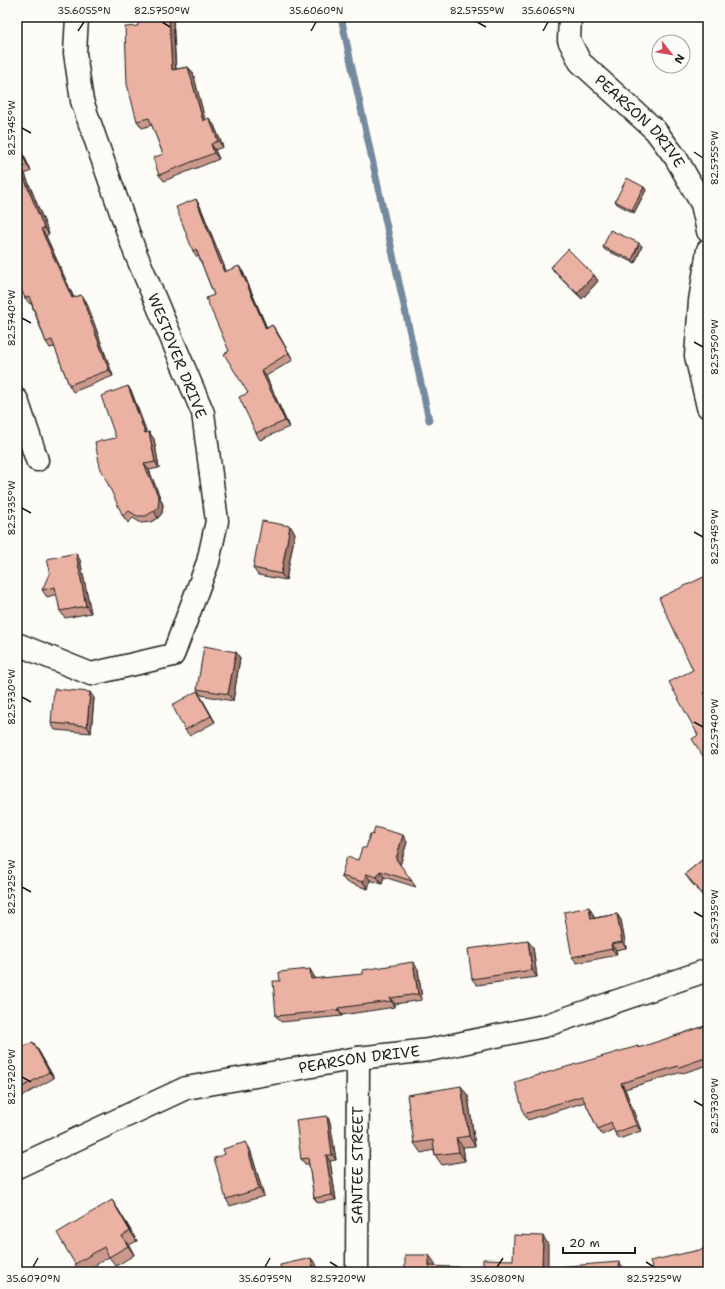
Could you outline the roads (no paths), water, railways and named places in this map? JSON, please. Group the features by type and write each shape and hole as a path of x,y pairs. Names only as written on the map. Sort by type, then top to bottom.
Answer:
{"street":[{"name":"WESTOVER DRIVE","path":"17,644 91,674 173,656 208,562 217,522 203,413 135,252 82,101 75,53 77,17"},
{"name":"PEARSON DRIVE","path":"570,17 569,40 580,62 655,130 676,158 702,204 708,231"},
{"path":"708,250 700,301 696,356 708,407"},
{"path":"17,400 38,460"},
{"name":"PEARSON DRIVE","path":"17,1167 186,1088 358,1058 429,1050 544,1026 708,970"},
{"name":"SANTEE STREET","path":"357,1272 358,1058"}],"waterway":[{"path":"341,17 429,420"}]}
